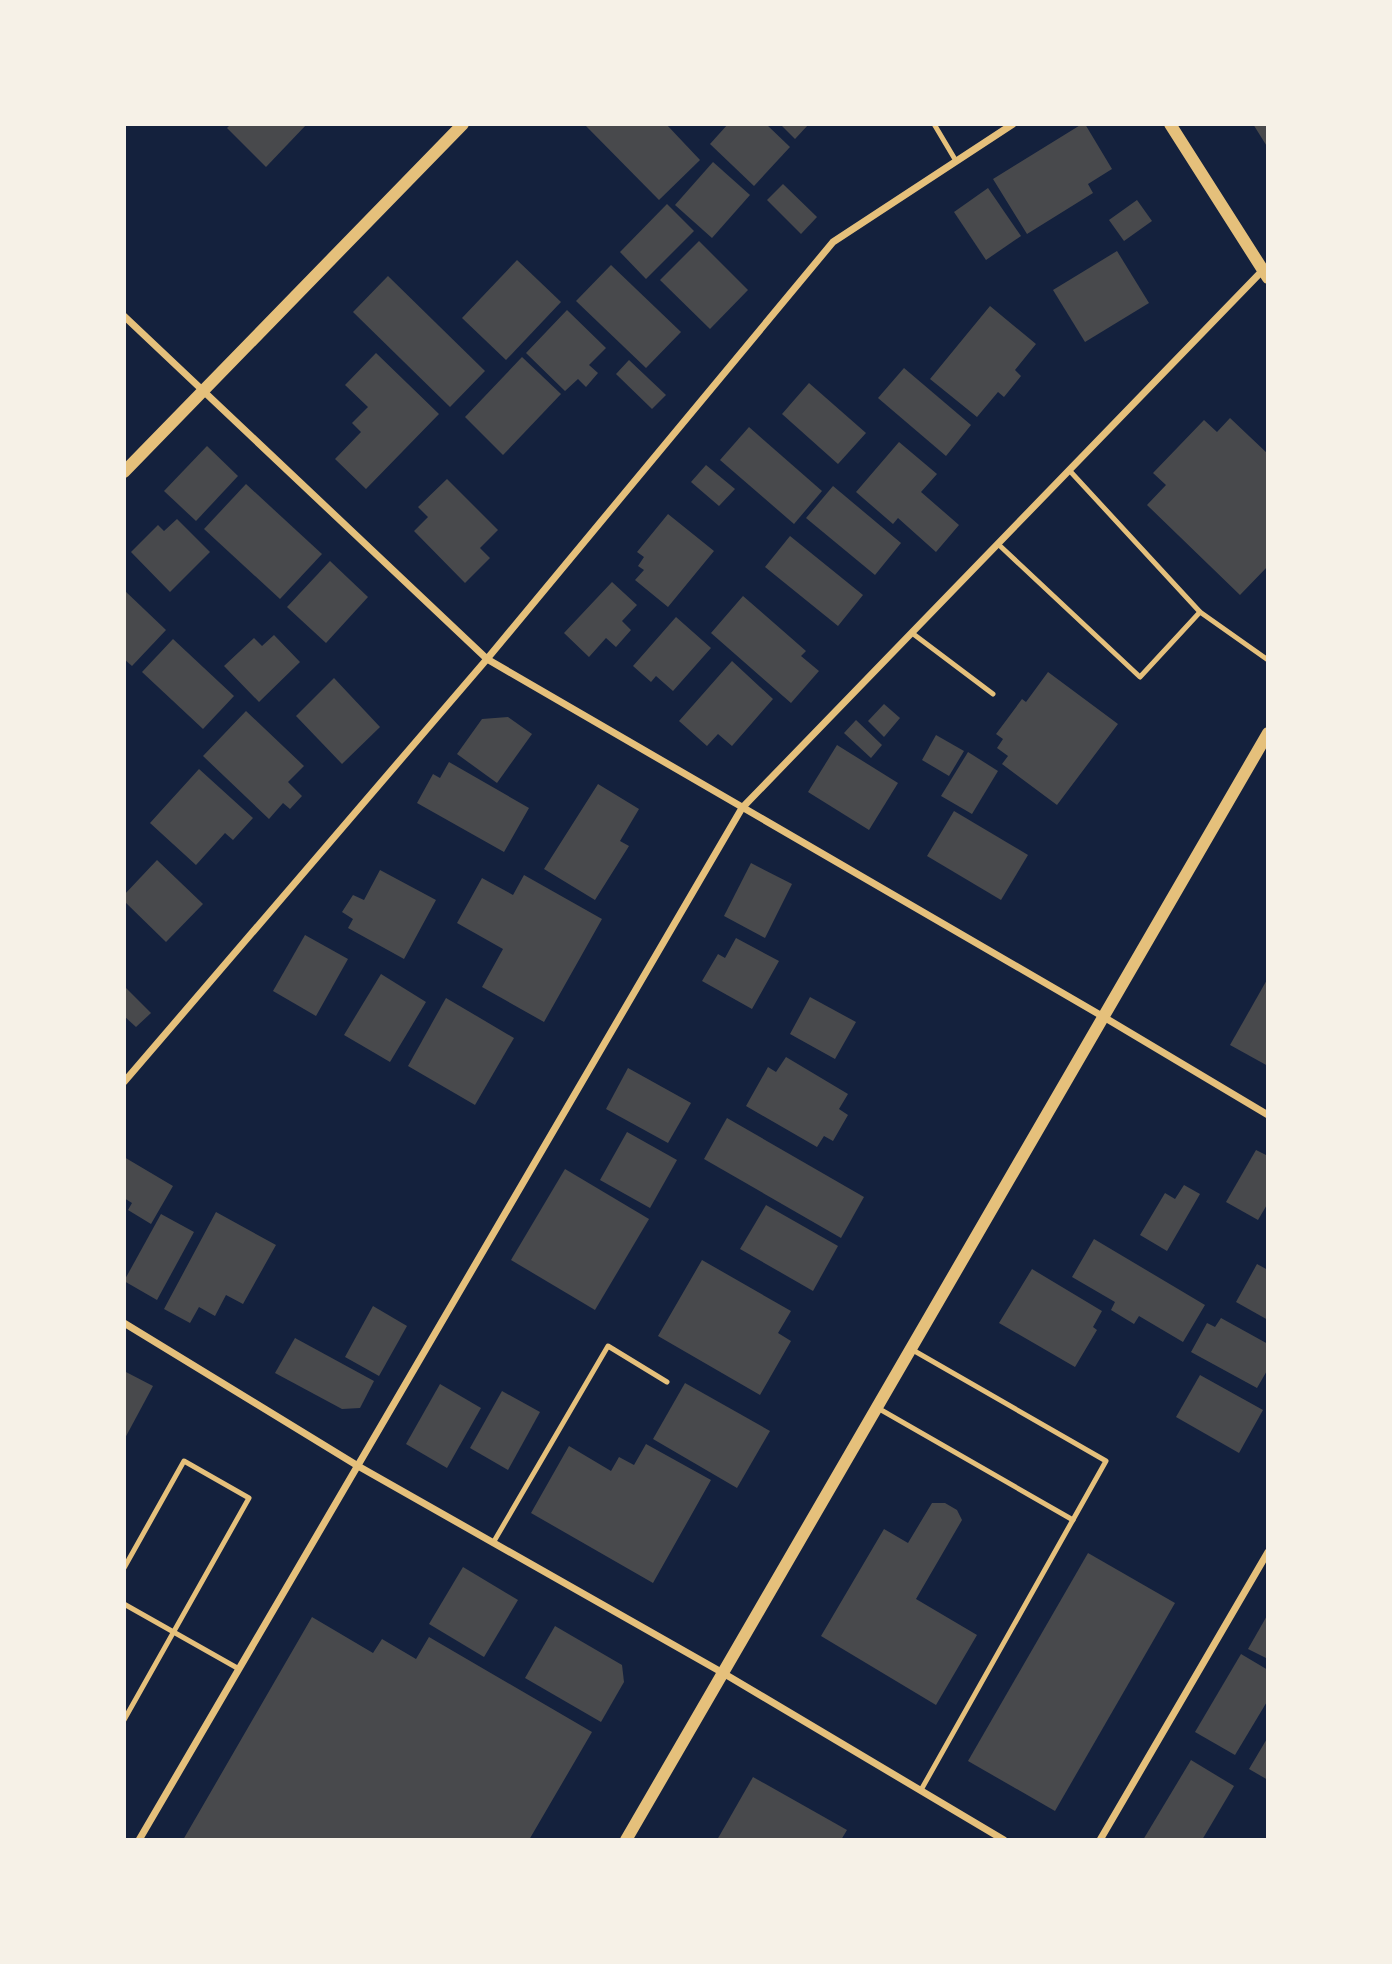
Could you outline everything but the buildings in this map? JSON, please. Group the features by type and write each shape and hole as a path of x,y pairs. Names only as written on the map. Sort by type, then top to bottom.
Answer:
{"street":[{"path":"124,472 463,124"},
{"path":"124,1082 487,659 833,242 1013,124"},
{"path":"139,1840 742,808 1069,470 1266,272 1170,124"},
{"path":"124,316 487,659 1268,1115"},
{"path":"626,1840 1268,733"},
{"path":"124,1323 358,1466 723,1673 1004,1840"},
{"path":"1100,1840 1268,1552"}],"lane":[{"path":"934,124 956,162"},
{"path":"1069,470 1199,612 1268,660"},
{"path":"998,544 1140,677 1199,612"},
{"path":"912,633 993,694"},
{"path":"124,1066 131,1073"},
{"path":"493,1543 608,1346 667,1382"},
{"path":"910,1348 1106,1461 921,1790"},
{"path":"876,1408 1073,1520"},
{"path":"124,1568 184,1461 249,1498 124,1720"},
{"path":"124,1604 239,1669"}]}
